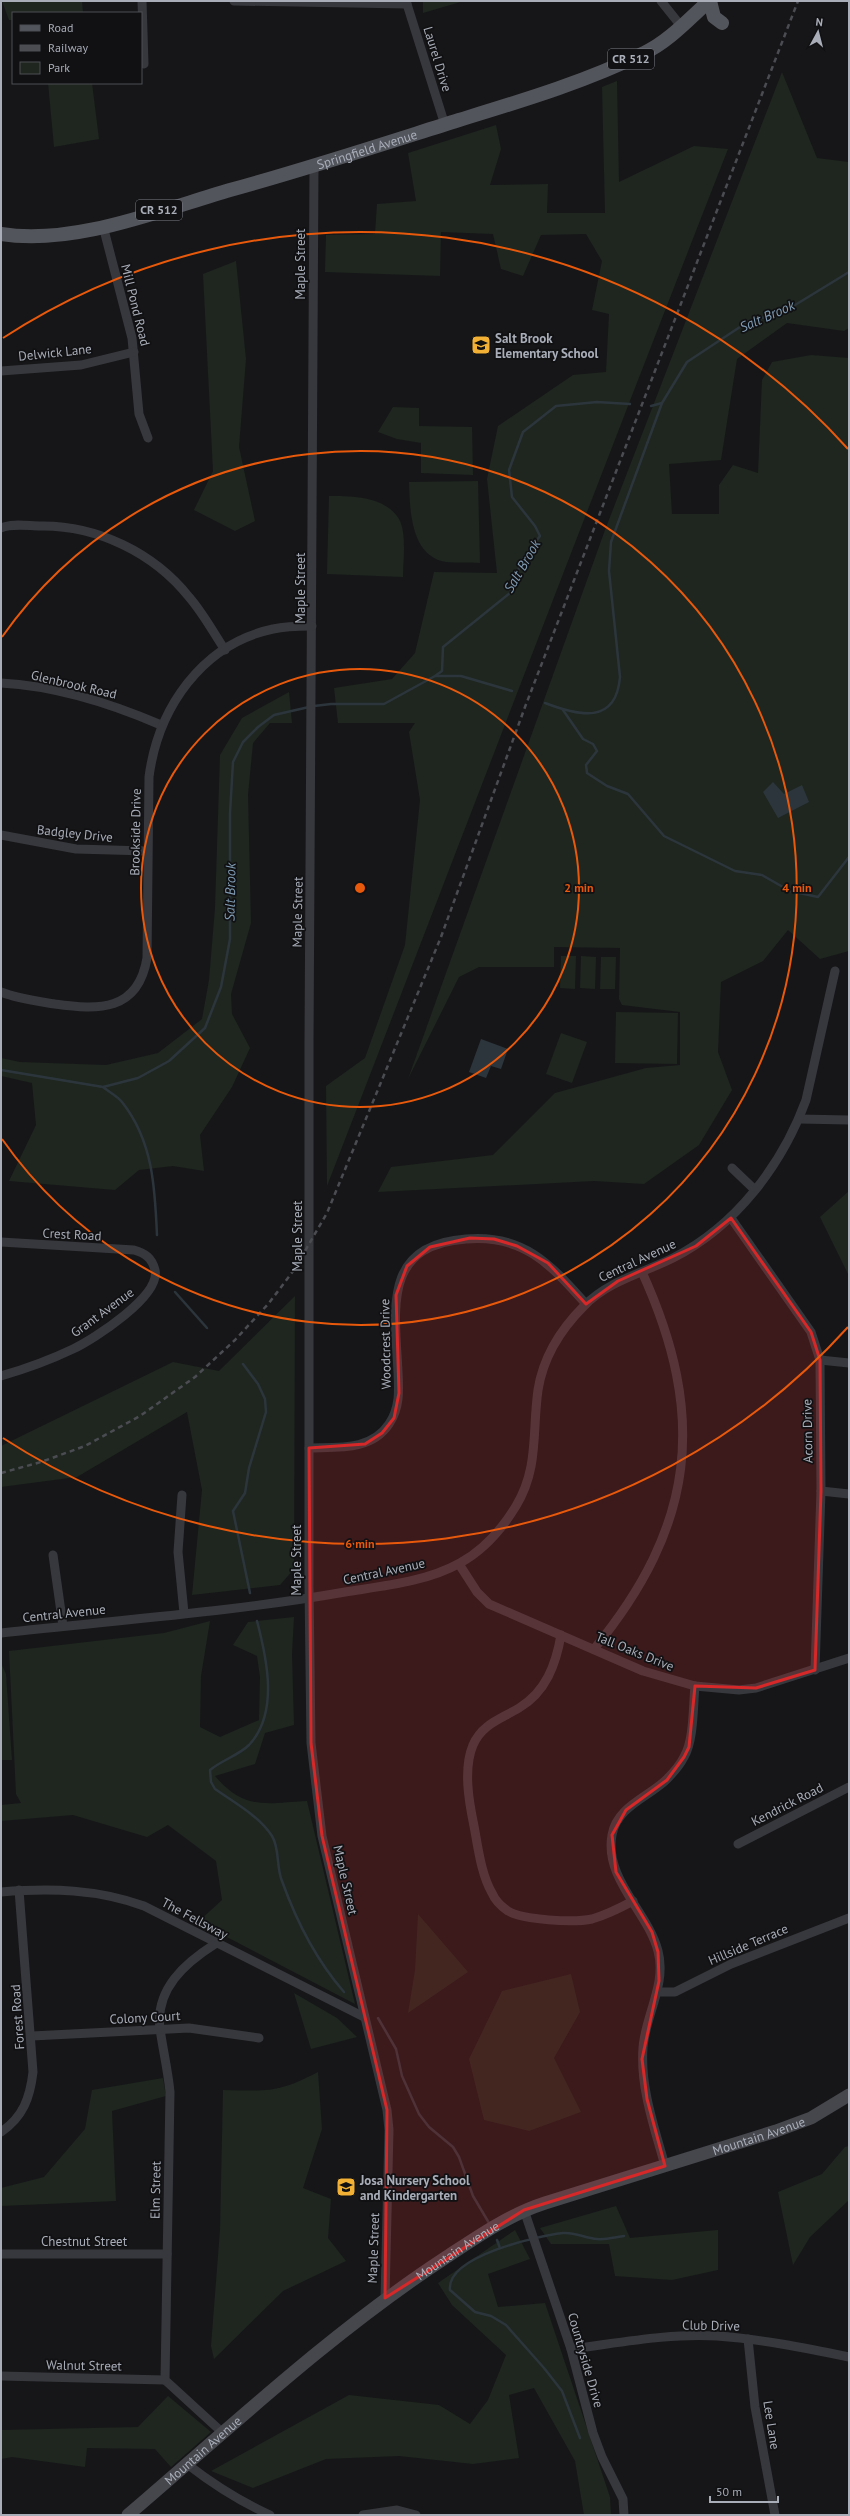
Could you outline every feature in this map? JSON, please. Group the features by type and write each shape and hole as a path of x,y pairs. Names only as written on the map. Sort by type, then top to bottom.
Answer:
{"main road":[{"name":"Springfield Avenue","path":"1,234 32,236 61,234 103,226 314,166 445,125 596,74 646,53 681,26 709,1"},
{"path":"709,1 714,17 722,23"},
{"name":"Mountain Avenue","path":"128,2515 385,2298 500,2222 524,2210 811,2118 849,2095"}],"street":[{"path":"142,1 144,64"},
{"path":"234,1 406,2"},
{"path":"661,1 681,26"},
{"name":"Laurel Drive","path":"406,2 445,125"},
{"name":"Maple Street","path":"314,166 309,1043 309,1599 311,1743 322,1836 364,2017 383,2086 389,2130 385,2298"},
{"name":"Mill Pond Road","path":"103,226 134,352 139,414 148,438"},
{"name":"Delwick Lane","path":"1,371 81,365 134,352"},
{"path":"1,528 46,526 66,528 93,534 124,546 153,563 174,580 192,600 225,650"},
{"name":"Brookside Drive","path":"1,992 37,1001 92,1008 114,1004 128,996 141,979 147,958 147,851 150,770 161,725 185,685 206,664 225,650 265,631 286,626 312,626"},
{"name":"Glenbrook Road","path":"1,683 61,692 93,699 161,725"},
{"name":"Badgley Drive","path":"1,835 76,849 147,851"},
{"name":"Central Avenue","path":"1,1633 309,1599 416,1580 459,1564 488,1543 500,1530 520,1498 534,1457 537,1403 541,1376 558,1338 586,1304 599,1292 618,1281 642,1272 696,1246 731,1218 755,1190 780,1153 799,1119 806,1100 835,971"},
{"path":"799,1119 849,1120"},
{"path":"732,1168 755,1190"},
{"name":"Acorn Drive","path":"731,1218 811,1332 820,1360 821,1491 815,1670"},
{"name":"Woodcrest Drive","path":"309,1448 354,1447 365,1444 382,1433 394,1418 399,1393 396,1295 407,1266 414,1257 430,1246 448,1241 470,1238 494,1240 517,1246 548,1263 586,1304"},
{"name":"Crest Road","path":"1,1242 141,1252"},
{"name":"Grant Avenue","path":"1,1376 74,1349 105,1329 150,1292 155,1281 154,1265 146,1255 141,1252"},
{"path":"594,1649 630,1603 645,1576 672,1513 678,1488 683,1419 680,1393 668,1336 642,1272"},
{"path":"820,1360 849,1363"},
{"path":"821,1491 849,1494"},
{"path":"182,1495 178,1552 184,1613"},
{"path":"54,1555 63,1626"},
{"name":"Tall Oaks Drive","path":"459,1564 477,1592 489,1604 642,1671 695,1686 739,1690 756,1688 849,1658"},
{"path":"560,1634 554,1666 540,1690 520,1708 487,1726 479,1734 472,1749 469,1800 482,1864 491,1892 496,1900 509,1911 524,1917 590,1919 633,1900"},
{"path":"665,2166 647,2099 642,2059 643,2046 657,1992 660,1966 658,1952 652,1932 616,1872 612,1855 612,1835 626,1810 667,1780 684,1757 689,1747 695,1686"},
{"name":"Kendrick Road","path":"738,1844 849,1787"},
{"name":"The Fellsway","path":"1,1892 20,1890 56,1890 105,1894 144,1906 215,1944 364,2017"},
{"name":"Forest Road","path":"1,2132 18,2117 28,2100 33,2072 32,2036 20,1890"},
{"name":"Hillside Terrace","path":"657,1992 675,1992 731,1964 849,1918"},
{"name":"Elm Street","path":"166,2380 170,2092 167,2062 160,2028 162,2004 172,1981 189,1962 215,1944"},
{"name":"Colony Court","path":"32,2036 160,2028 189,2028 259,2038"},
{"name":"Countryside Drive","path":"524,2210 571,2349 598,2445 623,2498 624,2515"},
{"name":"Chestnut Street","path":"1,2254 167,2254"},
{"name":"Club Drive","path":"571,2349 682,2337 716,2336 748,2339 849,2357"},
{"name":"Lee Lane","path":"748,2339 755,2407 775,2515"},
{"name":"Walnut Street","path":"1,2376 166,2380"},
{"path":"166,2380 224,2434"},
{"path":"188,2464 235,2499 270,2515"},
{"path":"363,2515 397,2510 416,2515"}],"highlighted area":[{"path":"731,1218 811,1332 820,1360 821,1491 815,1670 756,1688 695,1686 689,1747 684,1757 667,1780 626,1810 612,1835 616,1872 652,1932 658,1952 659,1981 642,2059 647,2099 665,2166 524,2210 385,2298 387,2110 322,1836 311,1743 309,1448 365,1444 382,1433 394,1418 399,1393 396,1295 407,1266 430,1247 470,1238 494,1239 517,1246 548,1263 586,1304 618,1281 696,1246"}],"green space":[{"path":"2,1 82,1 83,12 12,12 12,20 9,20"},
{"path":"423,1 464,1 423,13"},
{"path":"782,72 817,158 849,162 849,328 844,331 787,323 737,359 721,460 669,464 672,514 719,514 719,485 733,465 758,473 762,380 772,362 811,355 849,358 849,951 820,959 788,930 763,961 721,982 718,1052 732,1090 699,1145 644,1184 594,1181 378,1192 391,1167 493,1155 555,1093 646,1068 680,1065 680,1012 622,1005 619,999 620,948 554,947 554,967 479,967 459,977 408,1079 605,530"},
{"path":"617,81 619,182 694,146 728,149 327,1186 326,1086 365,1058 405,945 420,800 409,732 415,723 338,723 334,688 392,679 415,653 434,572 497,573 487,479 498,426 573,375 606,372 609,314 592,310 602,261 586,234 541,235 523,276 501,269 493,234 441,232 440,276 325,272 326,235 375,234 377,204 416,201 408,153 496,125 501,149 490,185 548,184 547,213 605,213 602,87"},
{"path":"48,84 92,84 99,139 54,147"},
{"path":"236,261 246,359 239,447 255,521 235,531 194,510 213,471 203,274"},
{"path":"393,407 419,408 419,426 472,427 473,475 421,473 421,443 397,439 378,432"},
{"path":"478,481 480,563 446,562 434,558 425,551 414,530 410,505 409,482"},
{"path":"329,496 348,496 367,499 377,502 393,511 399,519 403,532 403,577 327,574"},
{"path":"289,692 292,723 270,723 253,743 248,795 251,923 231,994 232,1014 250,1048 232,1087 200,1135 204,1171 173,1166 139,1170 115,1190 9,1181 36,1125 32,1083 1,1076 1,1058 20,1062 106,1065 158,1053 202,1019 209,980 215,908 220,755 242,718"},
{"path":"561,956 576,956 575,989 560,988"},
{"path":"581,956 596,957 595,989 580,988"},
{"path":"601,957 616,957 615,989 600,989"},
{"path":"616,1012 678,1013 677,1064 615,1063"},
{"path":"561,1033 587,1042 572,1083 546,1074"},
{"path":"849,1191 849,1276 820,1217"},
{"path":"295,1296 294,1569 280,1585 192,1595 202,1490 187,1412 77,1477 1,1487 1,1446 173,1362 219,1371"},
{"path":"294,1617 292,1654 294,1725 265,1733 255,1764 215,1776 236,1795 246,1800 268,1803 307,1801 355,2004 198,1922 222,1900 216,1861 168,1825 147,1837 73,1815 1,1821 1,1805 21,1803 16,1794 9,1651 164,1633 210,1621 201,1676 200,1727 220,1737 259,1720 260,1677 257,1656 233,1645 248,1622"},
{"path":"1,1663 6,1674 12,1760 1,1760"},
{"path":"418,1914 468,1972 408,2013 415,1970"},
{"path":"571,1974 580,2012 554,2058 581,2112 529,2131 484,2120 469,2059 502,1991"},
{"path":"294,1993 337,2018 357,2037 311,2049"},
{"path":"318,2072 322,2129 303,2188 331,2199 328,2238 346,2261 283,2291 214,2359 211,2346 220,2230 223,2090 251,2091 272,2089 292,2084"},
{"path":"163,2078 166,2096 112,2111 116,2201 1,2206 1,2188 44,2177 85,2129 92,2090"},
{"path":"849,2146 849,2200 810,2237 793,2265 778,2192 822,2174 845,2147"},
{"path":"616,2206 630,2238 718,2230 718,2270 672,2280 615,2276 609,2244 551,2244 540,2228"},
{"path":"515,2230 530,2259 488,2274 498,2307 545,2303 610,2497 611,2515 584,2515 575,2461 534,2388 509,2395 519,2458 473,2464 399,2456 326,2459 253,2488 211,2471 349,2395 439,2405 470,2424 488,2400 506,2355 452,2305 438,2283"},
{"path":"168,2396 211,2432 171,2467 155,2449 87,2448 85,2467 12,2457 1,2459 1,2430 138,2427"}],"shaded area":[{"path":"773,782 784,794 802,785 809,802 778,818 763,792"},
{"path":"481,1039 508,1049 501,1069 491,1066 486,1078 469,1072"}],"waterway":[{"name":"Salt Brook","path":"545,703 570,711 594,713 603,710 611,703 617,692 620,677 609,571 611,542 662,403 687,362 749,321 782,313 849,272"},
{"name":"Salt Brook","path":"435,676 442,671 443,647 510,593 522,560 540,536 535,526 512,497 509,470 523,432 556,406 597,402 630,404"},
{"name":"Salt Brook","path":"651,406 662,403"},
{"name":"Salt Brook","path":"314,706 331,704 384,704 435,676 461,676 512,691"},
{"name":"Salt Brook","path":"1,1070 103,1087 138,1078 169,1061 205,1028 221,987 230,939 230,813 233,762 243,742 258,727 274,715 309,707"},
{"path":"563,710 583,739 593,744 597,751 586,765 587,773 607,786 628,794 664,836 735,871 762,875 790,891 818,897 849,857"},
{"path":"103,1087 122,1102 132,1117 146,1149 153,1183 157,1235"},
{"path":"175,1292 207,1328"},
{"path":"243,1364 258,1384 265,1399 266,1412 249,1468 245,1493 233,1511 250,1593"},
{"path":"257,1621 267,1668 267,1702 264,1717 258,1732 249,1745 210,1770 211,1782 215,1789 254,1816 272,1836 276,1847 280,1876 294,1910 316,1954 344,1992"},
{"path":"378,2018 396,2049 402,2076 419,2114 429,2127 453,2147 459,2157 473,2196 489,2223"},
{"path":"580,2438 562,2391 544,2368 506,2325 491,2316 475,2312 450,2290 453,2278 462,2267 477,2258 515,2243 563,2233 572,2233 600,2239 624,2236"},
{"path":"497,2240 500,2248"}],"railway":[{"path":"1,1473 41,1462 85,1446 140,1416 195,1377 235,1340 269,1303 294,1270 327,1213 441,937 525,707 798,1"}],"place":[{"name":"Salt Brook Elementary School","path":"481,345"},
{"name":"Josa Nursery School and Kindergarten","path":"346,2187"}]}
